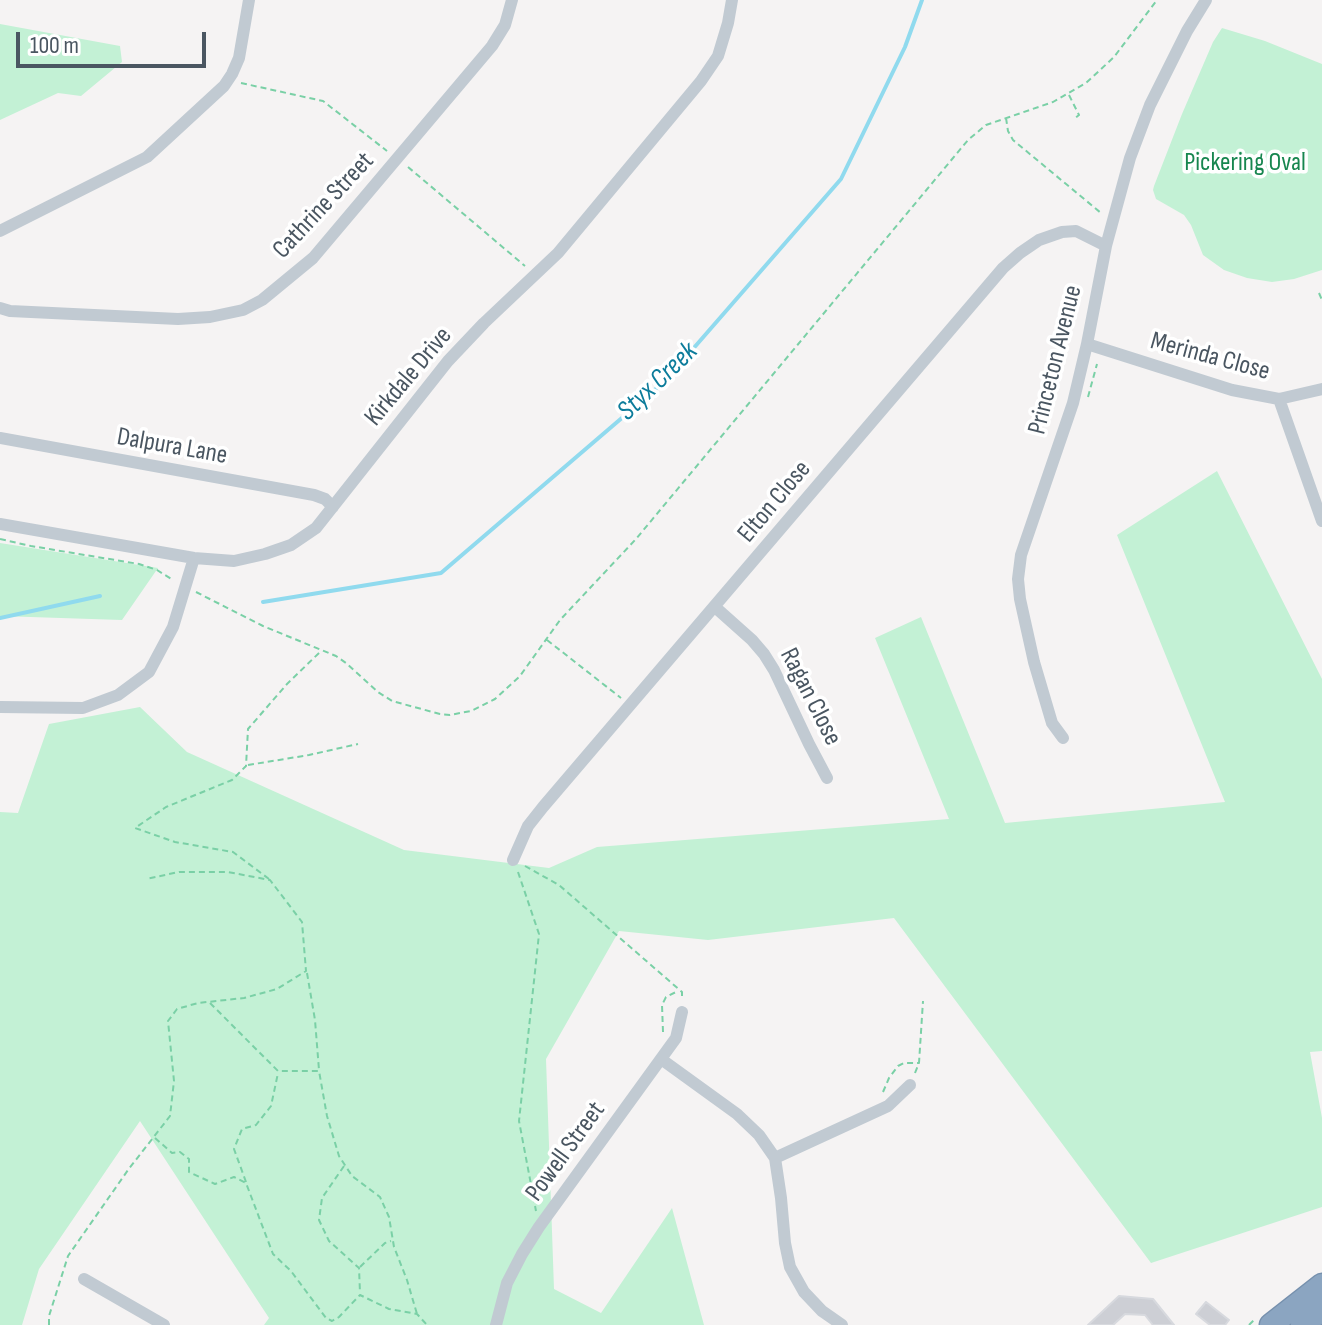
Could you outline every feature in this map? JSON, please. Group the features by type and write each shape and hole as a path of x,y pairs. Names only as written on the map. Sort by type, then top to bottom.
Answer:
{"highway":[{"path":"1271,1325 1322,1285"},
{"path":"1302,1325 1322,1310"}],"street":[{"path":"0,231 147,157 224,86 239,58 249,0"},
{"name":"Cathrine Street","path":"0,308 178,319 210,317 243,310 262,300 313,258 492,46 505,25 512,0"},
{"name":"Kirkdale Drive","path":"0,524 194,558 234,561 291,545 316,528 448,361 558,253 701,81 718,56 732,0"},
{"name":"Princeton Avenue","path":"1063,738 1052,723 1045,703 1025,620 1018,579 1021,555 1073,403 1106,246 1130,158 1150,105 1206,0"},
{"name":"Elton Close","path":"513,860 528,826 543,807 1003,268 1039,240 1062,232 1076,231 1106,246"},
{"name":"Merinda Close","path":"1087,344 1232,390 1279,399 1322,389"},
{"path":"1279,399 1322,521"},
{"name":"Dalpura Lane","path":"0,438 314,495 325,499 333,507"},
{"path":"0,707 83,708 118,695 149,672 173,627 194,558"},
{"name":"Ragan Close","path":"715,607 752,640 769,662 827,778"},
{"name":"Powell Street","path":"496,1325 507,1283 522,1254 676,1038 682,1012"},
{"path":"661,1059 737,1114 759,1135 775,1158 790,1267 804,1292 822,1311 842,1325"},
{"path":"775,1158 888,1106 910,1085"},
{"path":"84,1279 146,1321 164,1325"}],"path":[{"path":"194,591 263,626 343,660 388,699 440,714 455,715 476,709 502,694 520,676 568,611 636,539 968,140 986,125 1069,95 1086,83 1106,67 1157,0"},
{"path":"228,80 323,101 398,158 536,275"},
{"path":"1069,95 1079,115 1074,119"},
{"path":"1006,117 1013,140 1100,212"},
{"path":"1319,293 1322,300"},
{"path":"1089,397 1097,364"},
{"path":"0,539 139,564 157,570 176,582"},
{"path":"546,639 622,699"},
{"path":"246,766 248,729 287,684 322,651"},
{"path":"358,744 246,766 232,780 166,807 135,828 175,842 233,852 270,880 302,922 319,1071 327,1116 339,1156 352,1176 380,1197 389,1217 393,1240 417,1314 427,1325"},
{"path":"513,860 539,934 519,1121 539,1227"},
{"path":"513,860 559,885 682,992 682,1012"},
{"path":"146,879 179,872 228,872 270,880"},
{"path":"49,1325 68,1256 170,1116 174,1081 168,1021 177,1009 277,989 306,971"},
{"path":"663,1034 662,1005 666,997 679,990"},
{"path":"910,1085 919,1063 923,1001"},
{"path":"210,1002 278,1071 319,1071"},
{"path":"881,1095 898,1066 919,1063"},
{"path":"278,1071 271,1106 256,1125 242,1129 234,1149 273,1254 291,1271 326,1318 332,1321 360,1295 359,1268 329,1241 319,1220 322,1198 345,1165"},
{"path":"154,1137 172,1153 180,1152 189,1159 189,1172 215,1184 234,1177 246,1183"},
{"path":"359,1268 385,1243 393,1240"},
{"path":"360,1295 389,1309 417,1314"}],"green space":[{"path":"0,24 120,46 122,62 81,96 58,93 0,120"},
{"name":"Pickering Oval","path":"1222,28 1322,64 1322,270 1272,282 1224,270 1203,255 1184,215 1156,199 1154,186 1182,114"},
{"path":"1217,471 1322,679 1322,1051 1310,1052 1322,1118 1322,1207 1151,1263 894,918 708,940 619,931 546,1059 554,1289 601,1313 672,1208 704,1325 264,1325 269,1318 140,1121 39,1269 22,1325 0,1325 0,812 18,813 49,724 140,707 187,752 404,850 549,868 597,847 949,819 875,638 921,617 1005,823 1225,802 1117,535"},
{"path":"0,543 158,568 122,620 0,616"}],"building":[{"path":"1119,1296 1153,1299 1174,1325 1153,1325 1145,1315 1125,1314 1113,1325 1088,1325"},
{"path":"1206,1302 1229,1320 1225,1325 1210,1325 1196,1314"}],"waterway":[{"name":"Styx Creek","path":"263,602 441,573 665,381 841,179 905,47 922,0"},
{"path":"0,618 100,596"}]}
